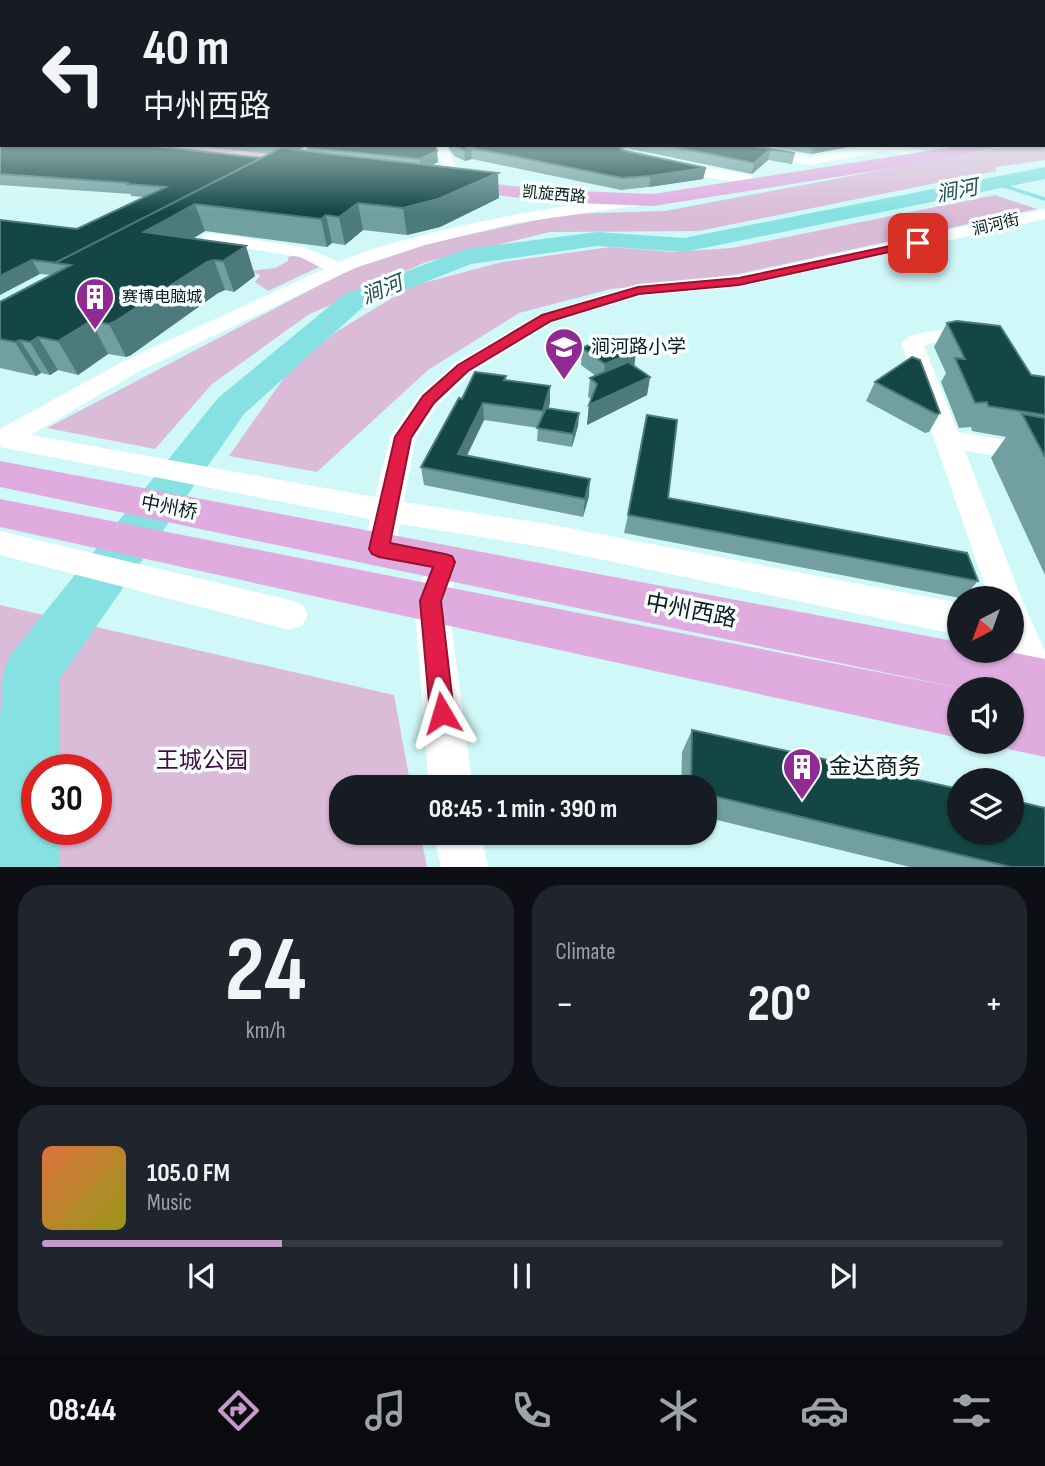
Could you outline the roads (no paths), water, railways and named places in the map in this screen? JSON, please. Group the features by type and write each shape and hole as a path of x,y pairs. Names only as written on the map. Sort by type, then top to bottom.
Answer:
{"main road":[{"path":"150,147 297,163"},
{"name":"凯旋西路","path":"943,147 742,171 646,192 611,193 455,177 431,179 554,196 653,200 980,147"},
{"name":"中州桥","path":"1,450 344,550"},
{"name":"中州桥","path":"0,513 344,550"},
{"name":"中州西路","path":"344,550 438,581 947,710"},
{"name":"中州西路","path":"344,550 438,581 1043,688"},
{"path":"1024,727 1045,731"}],"street":[{"path":"440,147 455,177"},
{"path":"796,147 843,156"},
{"path":"650,161 724,176 742,171 757,148 811,161 843,156 863,148 917,152"},
{"path":"665,151 742,171"},
{"path":"1,450 132,366 339,268 419,242 515,218 589,206 653,200"},
{"name":"涧河街","path":"344,550 403,437 429,399 463,368 547,318 638,290 739,281 1045,214"},
{"path":"211,238 304,252 339,268"},
{"path":"1000,343 939,334 922,337 912,343 1000,586"},
{"path":"946,439 1045,455"},
{"path":"1,450 34,445 344,550"},
{"path":"0,543 344,550 542,535 947,617"},
{"path":"438,581 450,775"},
{"path":"1024,645 1043,688"},
{"path":"460,845 465,867"}],"waterway":[{"name":"涧河","path":"25,867 31,673 231,406 353,301 466,257 597,239 684,245 1045,173"},
{"path":"994,183 1045,199"}],"place":[{"name":"赛博电脑城","path":"95,331"},
{"name":"涧河路小学","path":"564,381"},
{"name":"金达商务","path":"802,801"}],"park label":[{"name":"王城公园","path":"202,761"}]}
